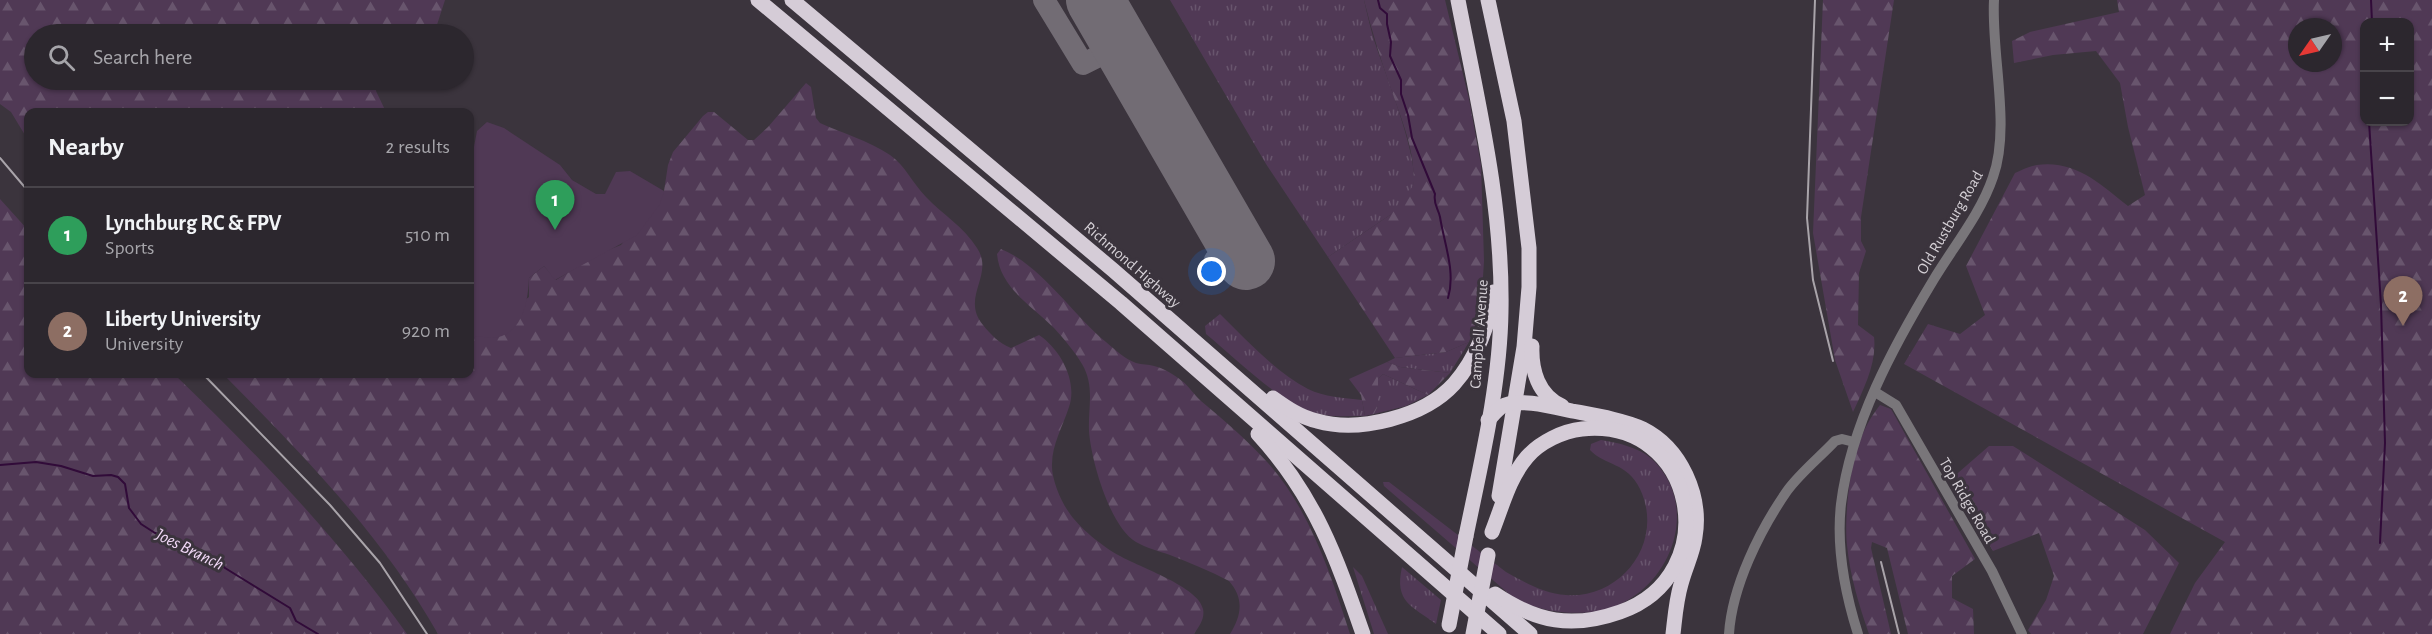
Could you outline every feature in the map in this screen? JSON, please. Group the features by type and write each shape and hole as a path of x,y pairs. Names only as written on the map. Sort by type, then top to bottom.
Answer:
{"highway":[{"path":"758,0 1171,347 1499,634"},
{"name":"Campbell Avenue","path":"1448,629 1488,420 1497,366 1501,314 1501,264 1496,199 1485,127 1458,0"},
{"path":"1488,0 1520,158 1529,248 1533,374 1541,389 1553,402 1576,411"},
{"name":"Richmond Highway","path":"795,2 1223,365 1446,560"},
{"path":"1223,365 1253,381 1295,413 1337,425 1359,425 1383,421 1406,414 1429,403 1453,385 1468,364 1491,312 1496,199"},
{"path":"1473,634 1516,403 1529,287"},
{"path":"1171,347 1278,455 1305,495 1322,525 1363,634"},
{"path":"1488,420 1502,407 1516,403 1576,411 1622,421 1644,430 1669,450 1682,466 1693,492 1698,518 1695,539 1678,594 1673,634"},
{"path":"1446,560 1523,611 1550,620 1574,623 1600,619 1624,611 1649,596 1670,575 1682,551 1687,528 1686,505 1679,481 1664,459 1645,443 1627,432 1598,427 1573,430 1551,439 1527,457 1511,482 1492,532"},
{"path":"1446,560 1530,634"}],"street":[{"name":"Old Rustburg Road","path":"1858,634 1847,594 1840,533 1841,506 1854,442 1875,392 1913,316 1984,198 1994,176 2000,146 1994,0"},
{"name":"Top Ridge Road","path":"1875,392 1896,405 1992,571 2022,634"},
{"path":"1729,634 1738,589 1751,553 1788,489 1835,441 1842,439 1854,442"}],"green space":[{"path":"0,0 445,0 437,24 24,24 24,90 376,90 384,108 24,108 24,133 11,112 0,104"},
{"path":"1170,0 1364,0 1374,40 1400,114 1412,157 1413,186 1403,202 1390,215 1328,257 1266,164"},
{"path":"1364,0 1445,0 1469,99 1481,165 1484,261 1481,308 1469,342 1446,352 1395,358 1328,257 1390,215 1413,186 1414,173 1407,135 1379,54"},
{"path":"1823,0 1894,0 1861,217 1861,241 1866,251 1859,273 1858,325 1874,337 1874,356 1869,375 1853,412 1835,360 1813,233"},
{"path":"2117,0 2432,0 2432,634 2170,634 2195,583 2225,542 1904,364 1928,324 1960,334 1985,315 1966,266 2015,173 2037,165 2064,166 2087,175 2128,206 2145,195 2120,83 2096,51 2053,55 2014,63 2012,41 2030,32 2119,12"},
{"path":"806,83 811,87 816,118 820,123 864,141 890,155 926,197 972,240 981,258 981,277 975,305 977,315 983,325 999,341 1011,348 1039,335 1054,348 1069,376 1071,397 1069,407 1052,457 1053,475 1062,501 1078,524 1106,547 1180,585 1199,601 1203,609 1203,616 1194,634 438,634 392,563 366,529 311,465 227,378 474,378 474,337 529,297 529,278 544,266 556,280 598,254 621,245 664,191 668,165 673,152 703,116 708,112 714,112 748,140 754,140"},
{"path":"487,122 504,128 560,165 572,180 596,194 605,194 616,172 630,171 664,191 660,204 637,235 555,280 544,266 529,278 522,316 511,331 492,338 474,338 474,146 477,131"},
{"path":"0,199 24,226 24,378 178,378 236,435 326,531 407,634 0,634"},
{"path":"1001,249 1030,266 1120,354 1136,363 1161,368 1187,385 1201,401 1244,438 1268,463 1296,501 1318,544 1350,634 1230,634 1240,607 1237,594 1229,581 1144,546 1127,534 1110,508 1098,475 1089,431 1090,389 1086,372 1058,332 1018,295 1004,277 997,254"},
{"path":"1220,314 1261,354 1296,382 1321,394 1362,400 1365,416 1320,414 1293,404 1280,395 1206,334 1205,326"},
{"path":"1469,342 1450,373 1400,367 1387,362 1395,358 1446,352"},
{"path":"1387,362 1400,367 1450,373 1428,395 1383,374 1378,379 1378,406 1374,414 1365,416 1361,395 1349,379"},
{"path":"1383,374 1428,395 1406,406 1374,414 1378,406 1378,379"},
{"path":"1880,405 1891,409 1975,559 1952,576 1952,598 1973,609 1974,634 1908,634 1887,548 1872,542 1871,548 1891,634 1869,634 1850,568 1846,521 1856,451 1866,427"},
{"path":"1601,440 1637,450 1655,462 1670,484 1676,507 1676,531 1668,555 1656,576 1638,593 1617,606 1592,612 1553,611 1516,600 1384,486 1383,482 1389,482 1513,576 1550,592 1566,595 1586,594 1605,587 1621,577 1633,563 1642,546 1647,528 1646,509 1635,480 1622,469 1590,450 1591,444"},
{"path":"1989,446 2013,446 2145,530 2179,563 2143,634 2031,634 2028,630 2046,600 2054,576 2039,533 1993,551 1951,479"},
{"path":"1353,567 1362,576 1388,634 1374,634"},
{"path":"1402,567 1441,600 1436,624 1407,602 1403,596 1400,579"}],"waterway":[{"path":"1378,0 1380,8 1387,14 1391,42 1390,56 1401,80 1401,94 1412,138 1435,194 1450,268 1448,298"},
{"path":"2371,0 2372,18"},
{"path":"2369,126 2381,305 2385,443 2380,543"},
{"name":"Joes Branch","path":"0,465 36,462 61,466 93,476 118,477 125,484 129,508 141,524 155,533 168,537 185,550 214,557 225,568 290,608 296,621 318,634"}],"taxiway":[{"path":"1044,0 1083,64 1121,45"},
{"path":"1215,260 1238,247"}],"runway":[{"path":"1095,0 1246,261"}],"railway":[{"path":"1815,0 1807,218 1813,280 1833,361"},
{"path":"0,158 24,186"},
{"path":"207,378 330,505 380,563 427,634"},
{"path":"1881,562 1899,634"}],"place":[{"name":"Lynchburg RC & FPV","path":"555,230"},
{"name":"Liberty University","path":"2403,326"}]}
